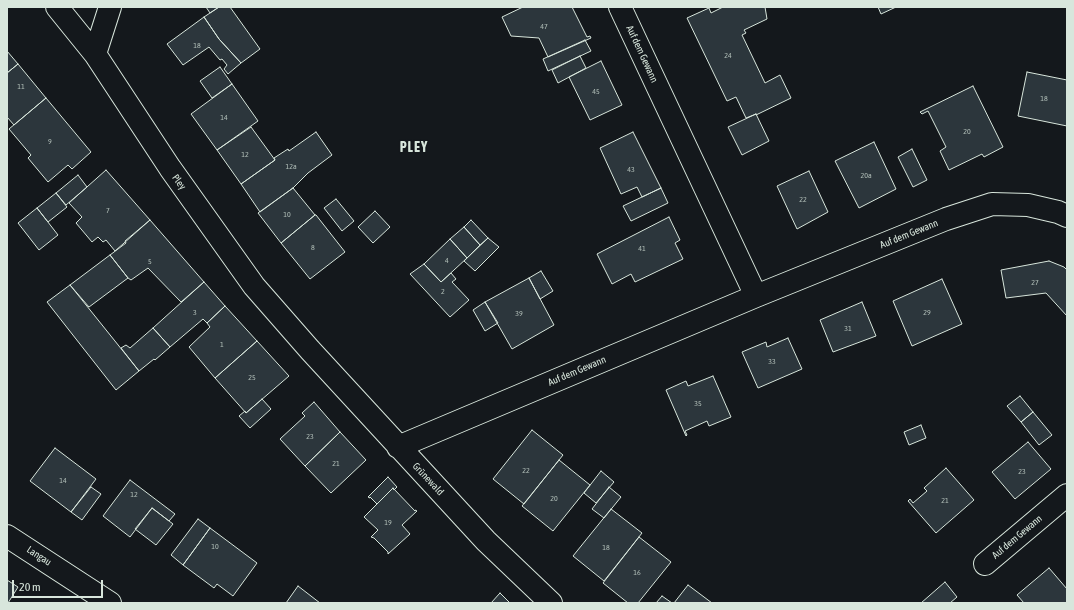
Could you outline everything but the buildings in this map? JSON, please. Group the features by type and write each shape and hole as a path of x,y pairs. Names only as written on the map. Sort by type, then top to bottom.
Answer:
{"street":[{"name":"Pley","path":"57,7 95,54 170,168 254,286 310,350"},
{"path":"95,54 110,7"},
{"name":"Auf dem Gewann","path":"620,7 756,296"},
{"name":"Auf dem Gewann","path":"398,447 756,296 946,219 992,204 1028,205 1058,212 1067,216"},
{"name":"Grünewald","path":"310,350 486,541 551,603"},
{"name":"Auf dem Gewann","path":"985,564 1067,495"},
{"name":"Langau","path":"7,536 110,603"}],"district":[{"name":"PLEY","path":"414,148"}]}
